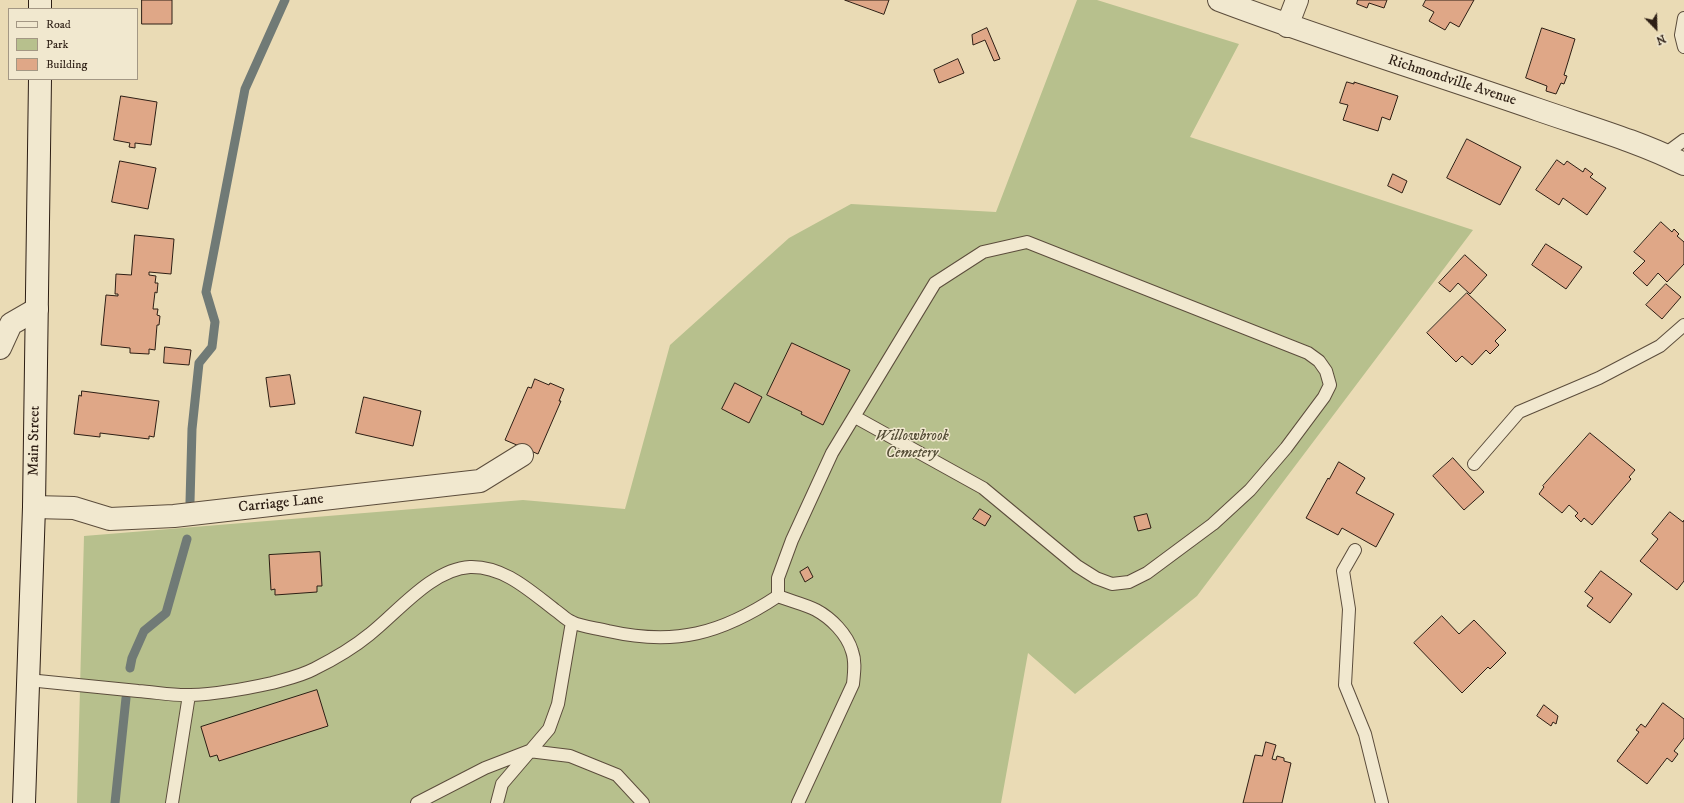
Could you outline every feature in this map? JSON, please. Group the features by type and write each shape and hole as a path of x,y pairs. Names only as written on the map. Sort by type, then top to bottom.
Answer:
{"street":[{"name":"Richmondville Avenue","path":"1219,0 1287,26 1499,96 1675,159"},
{"path":"1287,26 1297,0"},
{"name":"Main Street","path":"24,803 34,507 40,80"},
{"path":"0,348 11,324 37,310"},
{"name":"Carriage Lane","path":"34,507 74,508 110,519 182,515 480,481 522,455"}],"lane":[{"path":"1684,18 1681,35 1684,47"},
{"path":"1675,159 1684,140"},
{"path":"778,596 778,578 792,540 832,453 935,283 983,252 1027,242 1308,353 1319,361 1326,371 1330,385 1324,397 1286,448 1250,490 1214,524 1147,573 1129,582 1112,584 1096,578 1077,566 983,488 855,417"},
{"path":"1474,464 1519,412 1599,378 1660,346 1684,325"},
{"path":"1356,550 1343,571 1349,609 1345,685 1365,734 1382,803"},
{"path":"28,680 189,696 243,690 284,680 312,670 350,648 370,634 422,588 437,578 452,571 468,567 486,568 502,572 572,622 618,633 649,638 678,637 707,631 730,623 761,608 778,596"},
{"path":"778,596 816,610 830,620 843,634 852,651 855,665 853,684 798,803"},
{"path":"497,803 502,784 549,729 558,704 572,622"},
{"path":"172,803 189,696"},
{"path":"416,803 486,768 529,751 570,756 617,775 643,803"}],"green space":[{"name":"Willowbrook Cemetery","path":"1077,0 1097,0 1239,44 1190,137 1473,230 1197,596 1075,694 1028,653 1001,803 77,803 84,536 523,500 625,509 670,345 789,238 851,204 996,212"}],"building":[{"path":"142,0 172,0 172,24 142,24"},
{"path":"845,0 889,0 884,14"},
{"path":"1358,0 1387,0 1384,8 1369,3 1367,8 1357,4"},
{"path":"1426,0 1474,0 1459,27 1450,22 1445,30 1429,21 1434,12 1423,6"},
{"path":"987,28 1000,59 994,61 985,40 973,45 972,35"},
{"path":"1542,28 1575,39 1564,75 1567,76 1564,84 1561,83 1556,94 1546,91 1547,86 1526,78"},
{"path":"958,59 964,73 939,83 934,70"},
{"path":"1347,82 1354,84 1354,82 1398,96 1390,120 1382,117 1378,131 1343,120 1348,105 1340,103"},
{"path":"121,96 157,102 151,145 135,143 135,148 129,147 130,143 114,140"},
{"path":"1467,139 1521,167 1500,205 1447,178"},
{"path":"1557,160 1564,165 1567,161 1583,172 1585,168 1593,174 1590,177 1606,188 1587,215 1563,198 1559,205 1536,190"},
{"path":"120,161 156,168 148,209 112,202"},
{"path":"1393,174 1407,181 1402,193 1388,186"},
{"path":"1661,222 1672,232 1674,229 1679,234 1677,236 1684,242 1684,264 1667,282 1658,273 1647,286 1633,273 1645,261 1634,252"},
{"path":"135,235 174,239 171,274 149,272 149,275 156,276 155,283 158,283 157,293 155,292 153,309 158,309 157,315 160,316 159,325 157,325 155,350 149,349 149,354 130,353 130,348 101,345 106,295 118,296 118,294 115,294 116,274 131,275"},
{"path":"1546,244 1582,267 1566,289 1532,265"},
{"path":"1465,255 1487,275 1470,294 1458,283 1450,292 1439,283"},
{"path":"1666,284 1681,297 1662,319 1646,305"},
{"path":"1467,293 1506,330 1495,341 1499,345 1490,354 1486,350 1472,365 1462,356 1456,362 1427,333"},
{"path":"792,343 850,370 823,425 801,414 802,412 767,395"},
{"path":"165,347 191,350 189,365 164,363"},
{"path":"290,375 295,404 270,407 266,378"},
{"path":"535,379 564,389 559,401 561,401 538,454 505,440 528,387 531,388"},
{"path":"735,383 762,397 749,423 722,409"},
{"path":"82,391 159,401 154,437 149,436 149,439 100,433 100,437 74,434 79,395 81,396"},
{"path":"364,397 421,411 413,446 356,433"},
{"path":"1590,433 1635,470 1629,477 1631,479 1592,525 1584,518 1581,522 1575,516 1578,513 1569,505 1562,513 1539,494 1544,487 1543,486"},
{"path":"1453,458 1484,492 1464,510 1433,476"},
{"path":"1339,462 1365,478 1356,493 1394,514 1376,547 1342,528 1338,535 1306,518 1328,478 1329,479"},
{"path":"980,509 991,516 985,526 973,519"},
{"path":"1670,512 1683,522 1684,520 1684,581 1677,590 1640,561 1658,539 1652,534"},
{"path":"1147,514 1151,528 1138,531 1134,517"},
{"path":"320,552 322,586 317,586 317,592 275,595 275,589 271,590 269,555"},
{"path":"808,567 813,577 805,582 800,572"},
{"path":"1601,571 1632,594 1610,623 1587,606 1593,598 1585,592"},
{"path":"1442,616 1459,634 1474,620 1506,653 1490,669 1488,667 1462,693 1414,643"},
{"path":"317,690 328,726 219,761 217,755 210,757 201,727"},
{"path":"1663,703 1684,719 1684,738 1674,751 1678,754 1672,762 1667,758 1647,784 1617,761 1639,732 1636,730 1641,724 1645,727"},
{"path":"1544,705 1558,716 1556,724 1553,722 1551,726 1537,716"},
{"path":"1266,742 1276,745 1272,759 1276,760 1277,756 1284,758 1284,761 1291,763 1282,803 1243,803 1255,755 1262,756"}],"waterway":[{"path":"190,502 192,429 199,363 212,347 215,322 206,292 245,89 285,0"},
{"path":"130,668 132,658 144,631 166,613 187,539"},
{"path":"115,803 126,698"}]}
